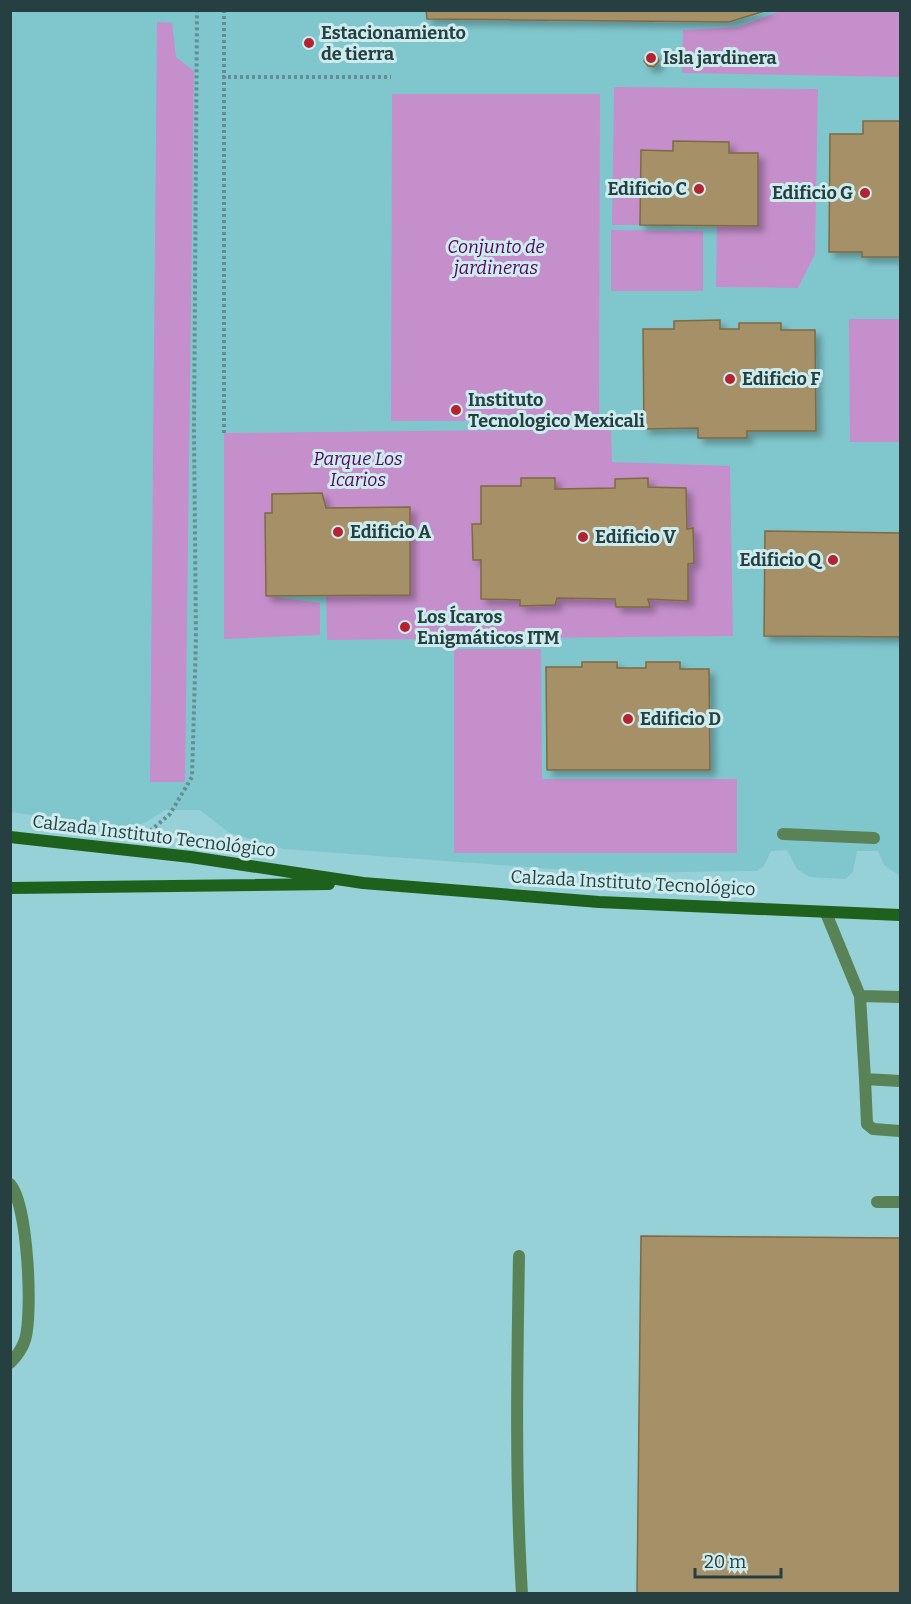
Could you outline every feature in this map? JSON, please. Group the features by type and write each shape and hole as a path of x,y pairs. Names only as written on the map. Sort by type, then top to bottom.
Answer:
{"street":[{"name":"Calzada Instituto Tecnológico","path":"10,837 191,857 363,883 599,902 900,915"},
{"name":"Calzada Instituto Tecnológico","path":"10,888 363,883"}],"lane":[{"path":"783,834 874,838"},
{"path":"826,913 860,996 867,1124 873,1129 900,1131"},
{"path":"860,996 900,997"},
{"path":"865,1079 900,1081"},
{"path":"10,1184 18,1194 22,1212 29,1312 26,1339 18,1355 10,1363"},
{"path":"877,1202 900,1202"},
{"path":"519,1256 517,1420 522,1593"}],"path":[{"path":"146,834 160,825 170,814 192,777 196,639 194,432 197,10"},
{"path":"224,10 222,77 224,433"},
{"path":"222,77 391,77"}],"shaded area":[{"name":"Instituto Tecnologico Mexicali","path":"10,11 900,11 900,876 884,865 878,851 857,851 853,872 845,879 809,877 797,869 787,850 771,851 764,866 757,871 607,873 283,849 228,832 200,810 165,810 146,822 126,829 11,812"}],"green space":[{"path":"783,10 900,11 900,77 682,73 683,30 738,27"},
{"path":"157,22 172,23 176,57 194,71 185,782 150,782"},
{"path":"614,87 818,89 815,254 798,288 716,287 717,226 758,226 758,154 729,153 729,142 673,141 673,151 641,150 640,225 612,225"},
{"name":"Conjunto de jardineras","path":"392,94 600,94 599,421 391,421"},
{"path":"611,230 703,231 703,291 611,291"},
{"path":"849,319 900,319 900,442 850,442"},
{"name":"Parque Los Icarios","path":"611,429 612,462 730,466 733,636 327,640 326,595 409,507 326,508 322,493 273,494 272,513 265,514 266,596 320,603 320,635 224,639 224,433","holes":["522,478 555,478 555,489 615,488 615,479 647,478 648,487 686,488 687,529 693,529 694,562 688,564 688,600 648,599 650,607 616,607 615,599 557,598 555,605 520,606 520,600 481,599 481,560 473,560 473,524 481,524 481,487 521,486"]},
{"path":"454,649 541,649 542,779 737,779 737,853 454,853"}],"building":[{"path":"426,10 768,10 729,22 427,19"},
{"name":"Isla jardinera","path":"651,52 656,54 659,61 654,67 648,66 644,61 646,54"},
{"name":"Edificio G","path":"863,121 900,121 900,257 862,257 862,252 829,252 830,134 863,134"},
{"name":"Edificio C","path":"673,141 729,142 729,153 758,153 758,226 640,225 641,150 673,151"},
{"name":"Edificio F","path":"720,320 720,329 739,329 739,323 781,323 781,330 815,330 816,431 747,431 747,438 698,438 698,428 644,429 643,329 674,329 674,321"},
{"name":"Edificio V","path":"521,478 555,478 555,489 615,488 615,479 648,478 648,487 686,488 687,529 693,528 694,563 688,564 688,601 648,599 650,607 616,607 615,599 557,598 555,605 520,606 520,600 481,599 481,560 473,560 472,524 481,524 481,486 521,486"},
{"name":"Edificio A","path":"322,493 326,508 410,507 410,595 266,596 265,513 272,513 272,494"},
{"name":"Edificio Q","path":"765,531 900,533 900,637 764,636"},
{"name":"Edificio D","path":"582,662 617,662 617,668 646,668 646,662 680,662 680,669 709,669 710,770 547,770 546,667 582,667"},
{"path":"641,1236 900,1238 900,1594 637,1594"}],"place":[{"name":"Estacionamiento de tierra","path":"309,43"},
{"name":"Isla jardinera","path":"651,58"},
{"name":"Edificio C","path":"699,189"},
{"name":"Edificio G","path":"865,193"},
{"name":"Edificio F","path":"730,379"},
{"name":"Instituto Tecnologico Mexicali","path":"456,410"},
{"name":"Edificio A","path":"338,532"},
{"name":"Edificio V","path":"583,537"},
{"name":"Edificio Q","path":"833,560"},
{"name":"Los Ícaros Enigmáticos ITM","path":"405,627"},
{"name":"Edificio D","path":"628,719"}]}
